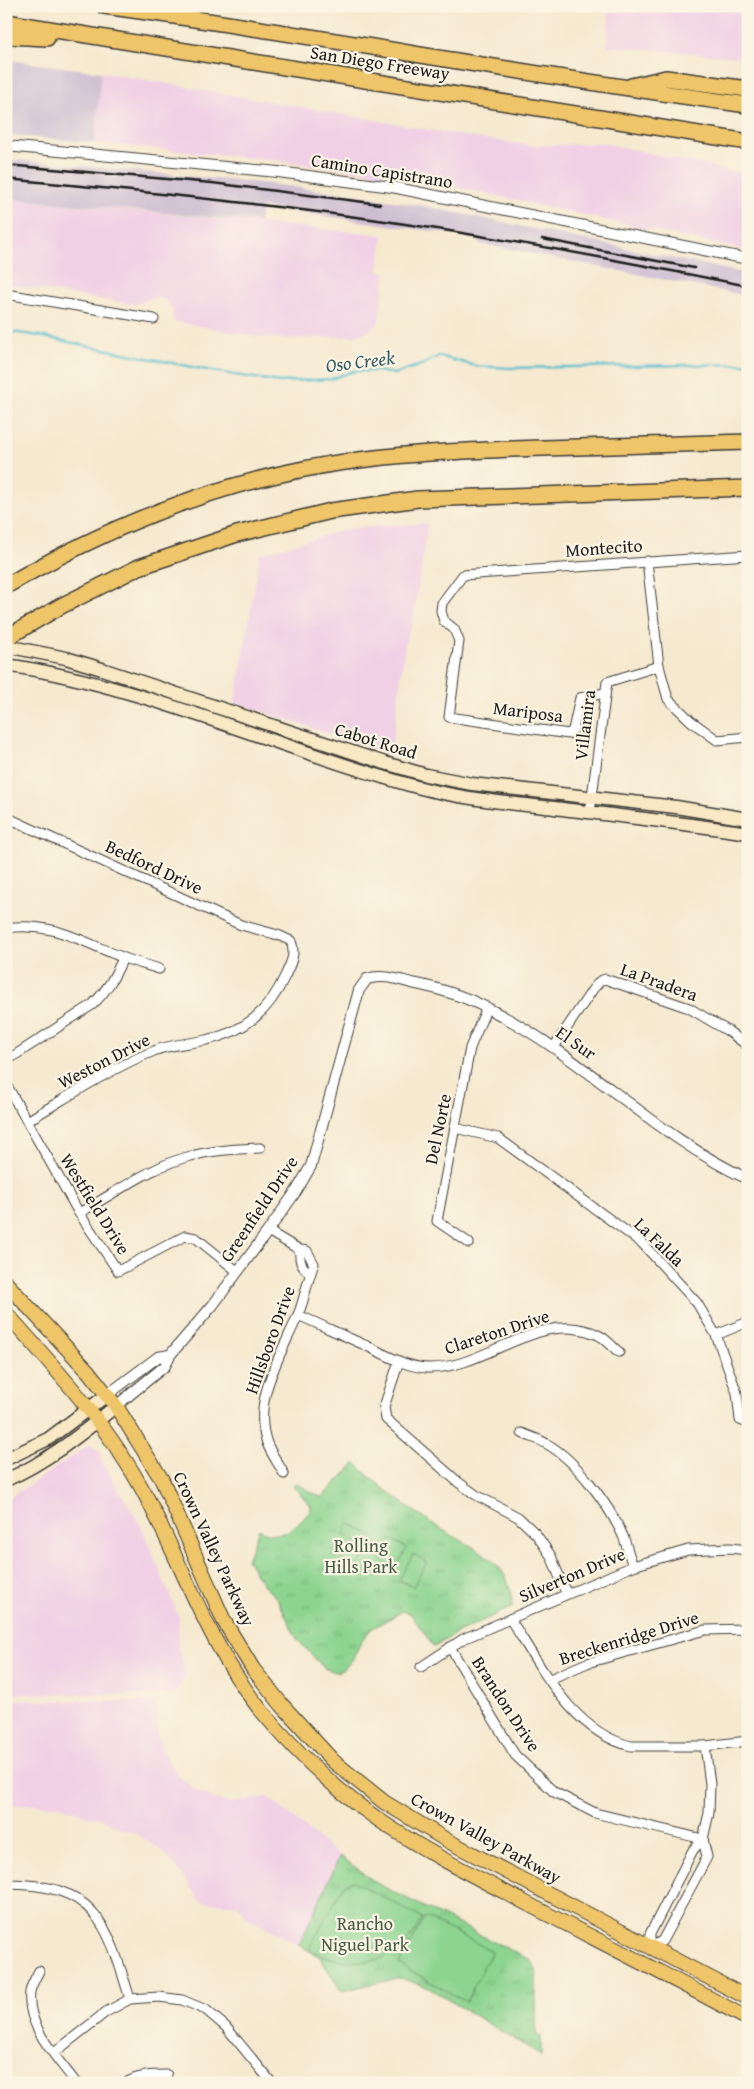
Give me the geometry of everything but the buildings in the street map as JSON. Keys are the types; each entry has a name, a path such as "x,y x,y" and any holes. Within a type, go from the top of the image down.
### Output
{"highway":[{"name":"San Diego Freeway","path":"104,6 197,18 342,41 619,88 748,105"},
{"path":"153,6 197,18"},
{"name":"San Diego Freeway","path":"6,22 114,41 748,142"},
{"path":"6,36 114,41"},
{"path":"619,88 666,78 748,89"},
{"path":"667,130 748,151"},
{"path":"6,586 56,557 154,513 243,484 306,469 359,460 460,451 748,442"},
{"path":"6,638 61,606 139,567 237,534 331,511 418,499 748,488"}],"main road":[{"name":"Cabot Road","path":"6,646 59,656 102,669 385,764 426,774 472,784 676,807 748,819"},
{"name":"Cabot Road","path":"6,665 60,674 115,689 419,788 466,798 748,833"},
{"name":"Crown Valley Parkway","path":"6,1283 88,1371 111,1400 162,1480 224,1621 253,1669 282,1705 333,1761 384,1802 448,1842 748,1998"},
{"path":"6,1313 94,1415 118,1448 146,1497 202,1616 258,1707 330,1782 377,1819 430,1851 748,2019"},
{"name":"Greenfield Drive","path":"6,1480 52,1455 111,1400"},
{"name":"Greenfield Drive","path":"6,1459 94,1415"},
{"path":"239,1678 253,1669"},
{"path":"552,1917 561,1914 633,1951 643,1952 650,1947 651,1957 677,1974 679,1982"}],"street":[{"name":"Camino Capistrano","path":"6,146 278,172 374,184 748,259"},
{"path":"6,294 154,319"},
{"name":"Montecito","path":"448,717 459,641 454,629 444,621 441,611 442,603 463,575 748,555"},
{"path":"648,561 659,666 668,699 691,721 717,740 748,737"},
{"name":"Villamira","path":"590,812 607,682 659,666"},
{"name":"Mariposa","path":"448,717 569,734 573,730 580,698 605,693"},
{"name":"Bedford Drive","path":"6,817 241,925 278,934 291,940"},
{"path":"6,928 21,926 46,928 69,934 122,958 159,969"},
{"name":"Weston Drive","path":"27,1121 155,1050 207,1040 230,1033 248,1023 276,996 293,958 294,949 291,940"},
{"path":"6,1061 92,1005 104,994 122,958"},
{"name":"El Sur","path":"367,979 378,976 432,987 487,1008 554,1047 687,1145 748,1178"},
{"name":"Greenfield Drive","path":"111,1400 158,1357 170,1355 213,1305 298,1190 311,1166 359,990 367,979"},
{"name":"La Pradera","path":"554,1047 592,989 605,979 689,1008 728,1031 748,1046"},
{"name":"Del Norte","path":"469,1242 437,1221 470,1048 487,1008"},
{"name":"Westfield Drive","path":"6,1084 79,1213 118,1272 186,1236 196,1238 237,1272"},
{"name":"La Falda","path":"455,1128 498,1138 642,1243 696,1303 716,1335 737,1393 740,1420 748,1423"},
{"path":"79,1213 166,1164 219,1150 260,1148"},
{"name":"Hillsboro Drive","path":"268,1231 300,1250 307,1251 314,1264 298,1315 269,1382 264,1400 263,1422 267,1443 284,1474"},
{"name":"Clareton Drive","path":"298,1315 399,1361 427,1368 460,1362 534,1334 566,1328 584,1330 600,1336 619,1352"},
{"path":"716,1335 748,1322"},
{"path":"399,1361 384,1407 386,1420 458,1482 476,1494 518,1516 536,1534 550,1556 566,1593"},
{"path":"522,1433 548,1444 584,1476 610,1512 623,1537 632,1566"},
{"name":"Silverton Drive","path":"421,1667 463,1639 632,1566 688,1550 730,1548 748,1550"},
{"path":"510,1619 550,1679 577,1715 592,1728 622,1744 631,1746 705,1746 748,1741"},
{"name":"Breckenridge Drive","path":"550,1679 587,1663 705,1630 748,1629"},
{"name":"Brandon Drive","path":"450,1646 515,1755 554,1792 595,1813 703,1839"},
{"path":"703,1839 693,1850 650,1934 650,1947 662,1941 707,1857 703,1839 709,1813 710,1784 705,1746"},
{"path":"680,1875 695,1882"},
{"path":"6,1884 52,1887 76,1898 99,1917 113,1944 130,1999"},
{"path":"39,1971 30,1991 31,2011 39,2034 76,2083"},
{"path":"54,2052 106,2012 130,1999 159,1997 182,2000 206,2010 226,2027 272,2083"},
{"path":"126,2083 134,2078 148,2075 167,2075"}],"shaded area":[{"path":"609,6 748,6 748,58 607,46"},
{"path":"6,60 101,72 95,143 6,135"},
{"path":"101,72 476,138 535,146 603,143 748,175 748,251 420,179 264,159 95,143"},
{"path":"6,159 261,183 351,194 424,206 748,274 748,296 478,243 479,238 262,207 259,222 6,198"},
{"path":"6,198 383,235 378,271 386,273 378,324 366,332 354,336 286,339 256,337 173,321 172,308 162,298 153,298 138,304 130,304 6,284"},
{"path":"428,523 412,625 406,637 391,755 235,702 260,554 350,528"},
{"path":"90,1445 101,1453 100,1459 141,1526 179,1618 178,1648 185,1676 179,1688 170,1695 6,1694 6,1500"},
{"path":"6,1700 156,1702 158,1737 165,1755 178,1775 195,1790 213,1799 233,1803 268,1797 340,1856 299,1945 247,1917 238,1905 201,1902 174,1864 162,1851 137,1834 119,1828 101,1818 88,1816 58,1805 15,1805 6,1808"}],"green space":[{"name":"Rolling Hills Park","path":"355,1463 415,1512 490,1558 506,1578 513,1607 460,1631 434,1647 410,1613 403,1611 371,1629 362,1640 351,1662 342,1670 335,1672 324,1668 297,1639 277,1598 265,1587 247,1560 259,1529 274,1534 288,1531 311,1510 311,1506 293,1486 296,1483 322,1498"},
{"path":"349,1523 374,1537 368,1548 343,1534"},
{"path":"390,1539 407,1548 395,1569 379,1559"},
{"path":"339,1542 363,1556 357,1568 332,1554"},
{"path":"413,1554 427,1562 413,1587 399,1580"},
{"name":"Rancho Niguel Park","path":"340,1856 378,1884 530,1960 536,1969 536,2034 541,2037 541,2055 427,1987 400,1978 341,1991 320,1957 299,1945"},
{"path":"353,1881 422,1918 407,1941 397,1950 386,1956 360,1962 346,1961 309,1949 344,1885"},
{"path":"425,1917 492,1951 466,2002 399,1964"}],"waterway":[{"name":"Oso Creek","path":"6,331 217,372 280,382 331,379 354,371 378,371 394,374 424,364 439,356 476,366 509,368 748,364"}],"railway":[{"path":"6,165 212,183 380,204"},
{"path":"6,179 189,197 371,219 560,250 748,286"},
{"path":"542,239 694,268"}]}
